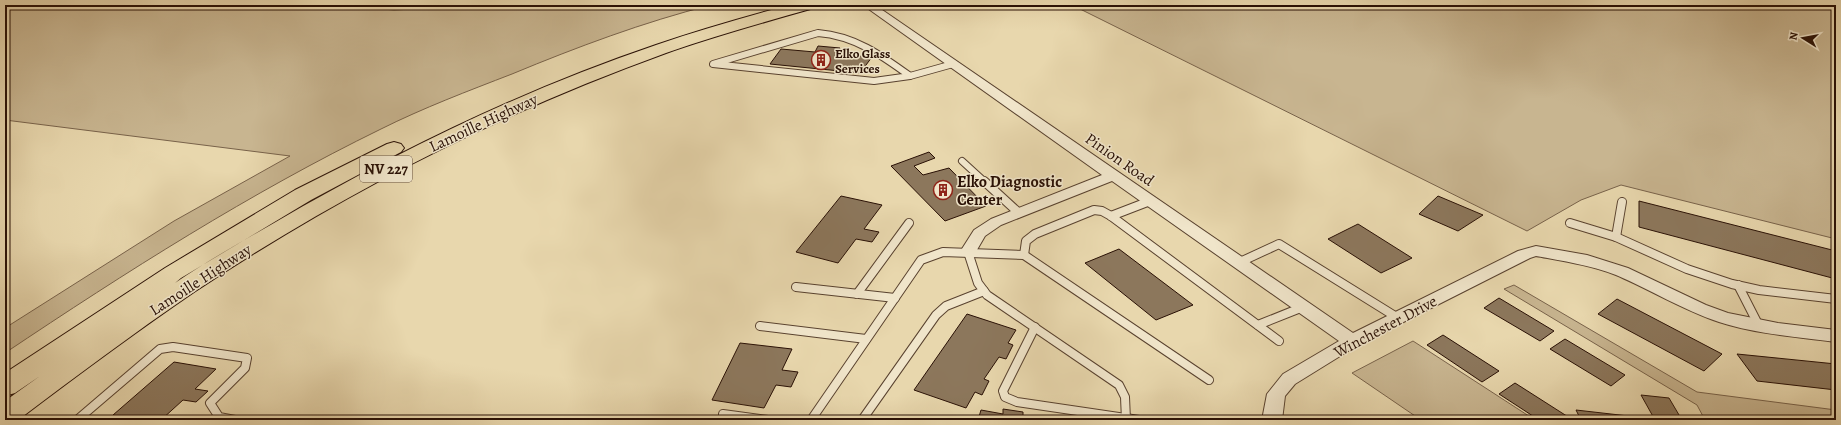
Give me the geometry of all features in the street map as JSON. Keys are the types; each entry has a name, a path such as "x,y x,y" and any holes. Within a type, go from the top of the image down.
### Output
{"main road":[{"name":"Lamoille Highway","path":"5,386 180,269 303,195 406,142 484,105 569,69 696,25 766,5"},
{"name":"Lamoille Highway","path":"5,415 91,352 188,285 297,218 435,143 569,83 620,63 693,37 808,5"}],"street":[{"name":"Pinion Road","path":"868,5 1352,341"},
{"path":"968,252 979,233 996,222 1114,175"},
{"name":"Winchester Drive","path":"1272,420 1276,394 1289,379 1352,341 1399,319 1524,254 1536,251 1587,260 1622,272 1712,314 1759,326"},
{"path":"1759,326 1836,336"}],"lane":[{"path":"911,77 888,59 856,40 827,33 811,35 713,64 874,81 911,77 953,64"},
{"path":"962,161 1019,213"},
{"path":"1111,216 1150,201"},
{"path":"1616,237 1622,202"},
{"path":"1024,255 1026,241 1035,234 1094,210 1102,211 1111,216 1279,341"},
{"path":"857,294 909,223"},
{"path":"1570,223 1616,237 1701,274 1738,285 1759,290 1836,299"},
{"path":"1240,262 1279,244 1399,319"},
{"path":"811,420 921,260 943,252 1024,255 1209,380"},
{"path":"968,252 978,283 987,295 1119,384 1126,397 1126,419"},
{"path":"1738,285 1759,326"},
{"path":"796,286 895,298"},
{"path":"862,420 936,315 946,306 984,291"},
{"path":"1258,325 1303,307"},
{"path":"760,326 866,340"},
{"path":"1035,328 1003,391 1005,397 1017,402 1140,420"},
{"path":"77,420 160,349 173,347 247,358 245,368 210,403 219,417 235,420"},
{"path":"723,414 768,420"}],"path":[{"path":"1793,5 1836,8"}],"shaded area":[{"path":"5,5 336,5 394,10 487,5 711,5 636,27 561,54 446,100 381,129 284,180 189,235 96,293 5,353 5,328 174,221 290,156 5,120"},
{"path":"1072,5 1836,5 1836,239 1621,185 1581,200 1527,231"},
{"path":"1514,285 1697,392 1836,410 1836,420 1705,420 1697,405 1504,289"},
{"path":"1413,341 1535,420 1421,420 1352,373"}],"building":[{"name":"Elko Glass Services","path":"818,46 840,48 837,54 872,57 860,73 770,64 781,49 815,52"},
{"name":"Elko Diagnostic Center","path":"929,152 935,158 914,166 923,175 949,168 986,206 945,221 891,166"},
{"path":"841,196 882,205 864,229 879,232 872,242 856,239 838,263 796,252"},
{"path":"1438,196 1483,215 1458,231 1419,214"},
{"path":"1639,201 1836,251 1836,279 1639,227"},
{"path":"1358,224 1412,258 1381,273 1328,239"},
{"path":"1119,249 1193,305 1156,320 1085,263"},
{"path":"1499,298 1554,331 1540,341 1484,308"},
{"path":"1617,299 1722,354 1704,371 1598,314"},
{"path":"967,314 1016,330 1008,343 1013,345 1006,359 999,357 984,379 989,381 982,395 975,392 966,408 914,390"},
{"path":"1443,335 1499,371 1482,382 1427,345"},
{"path":"1565,339 1625,375 1611,386 1550,349"},
{"path":"740,343 792,349 782,370 798,372 791,387 776,385 764,408 712,400"},
{"path":"1737,354 1836,364 1836,390 1757,381"},
{"path":"174,362 216,369 195,389 208,391 196,402 183,400 161,420 141,420 113,415"},
{"path":"1515,383 1573,420 1539,420 1499,394"},
{"path":"1641,395 1669,398 1682,420 1655,420"},
{"path":"1003,409 1023,412 1023,419 1031,420 978,420 981,410 1003,414"},
{"path":"1576,410 1646,418 1647,420 1581,420"}],"place":[{"name":"Elko Glass Services","path":"821,60"},
{"name":"Elko Diagnostic Center","path":"943,190"}]}
